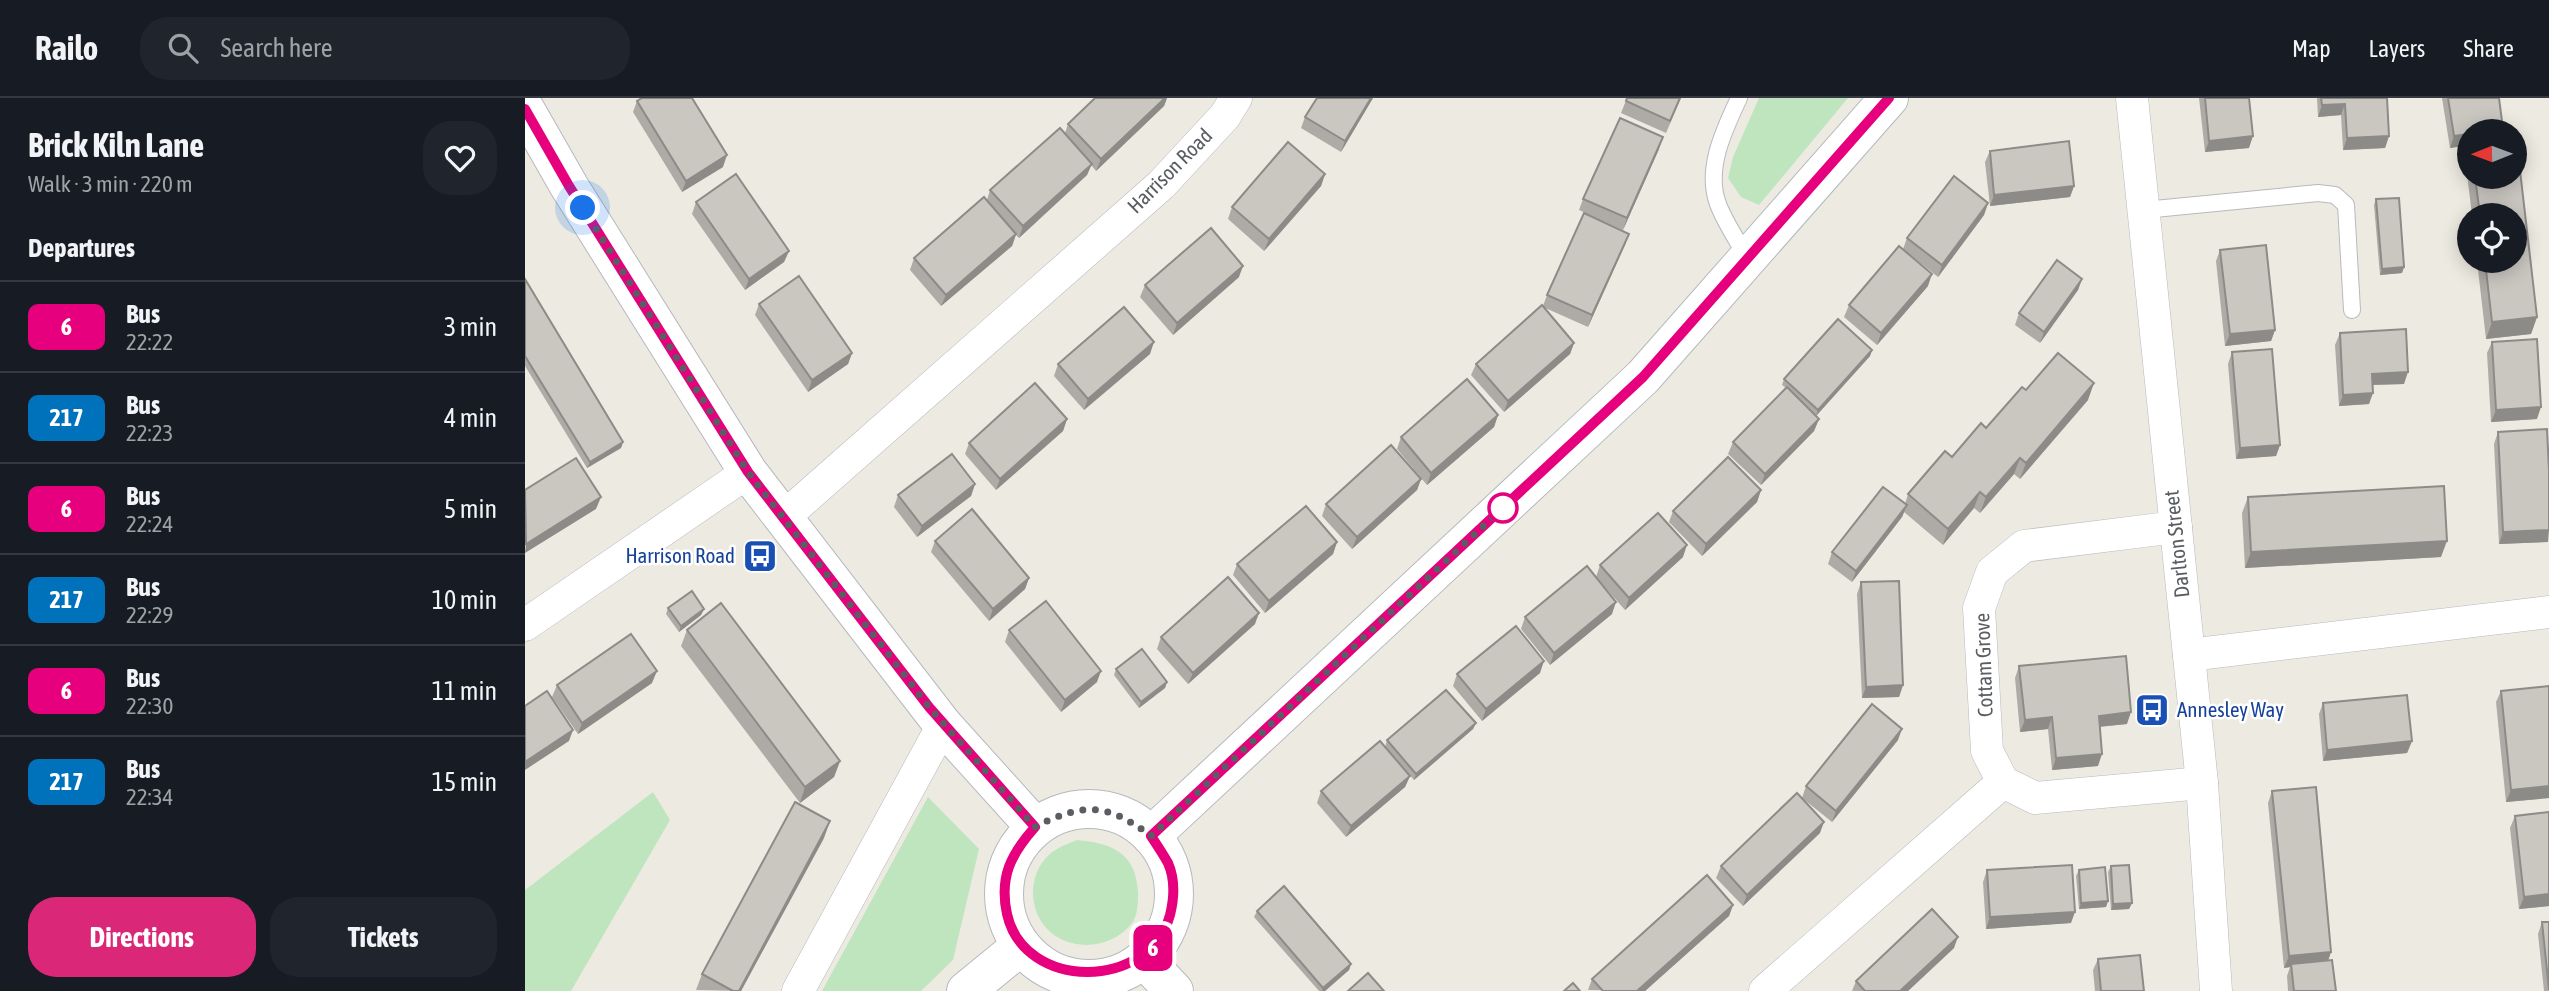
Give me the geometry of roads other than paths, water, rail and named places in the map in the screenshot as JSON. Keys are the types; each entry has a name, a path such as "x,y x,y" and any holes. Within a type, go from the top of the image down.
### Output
{"street":[{"name":"Harrison Road","path":"784,517 1161,185 1225,116 1236,98"},
{"path":"1151,836 1643,377 1889,98"},
{"name":"Darlton Street","path":"2132,98 2202,783 2216,991"},
{"path":"525,109 569,186 748,472 943,724 1035,827"},
{"path":"525,625 748,472"},
{"name":"Cottam Grove","path":"2003,782 1987,751 1979,608 1992,572 2024,546 2176,527"},
{"path":"2189,655 2549,612"},
{"path":"798,991 943,724"},
{"path":"1765,991 2003,782 2035,798 2202,783"},
{"path":"1095,809 1126,817 1151,836 1169,865 1174,899 1165,932 1144,959 1121,973 1094,979 1067,977 1041,965 1021,946 1009,923 1003,897 1007,871 1018,847 1035,827 1064,813 1095,809"},
{"path":"966,991 1021,946"},
{"path":"1144,959 1174,991"}],"lane":[{"path":"1739,98 1722,134 1714,173 1718,203 1747,258"},
{"path":"2144,211 2318,193 2335,195 2346,205 2352,310"}],"place":[{"name":"Harrison Road","path":"760,556"},
{"name":"Annesley Way","path":"2152,710"}]}
